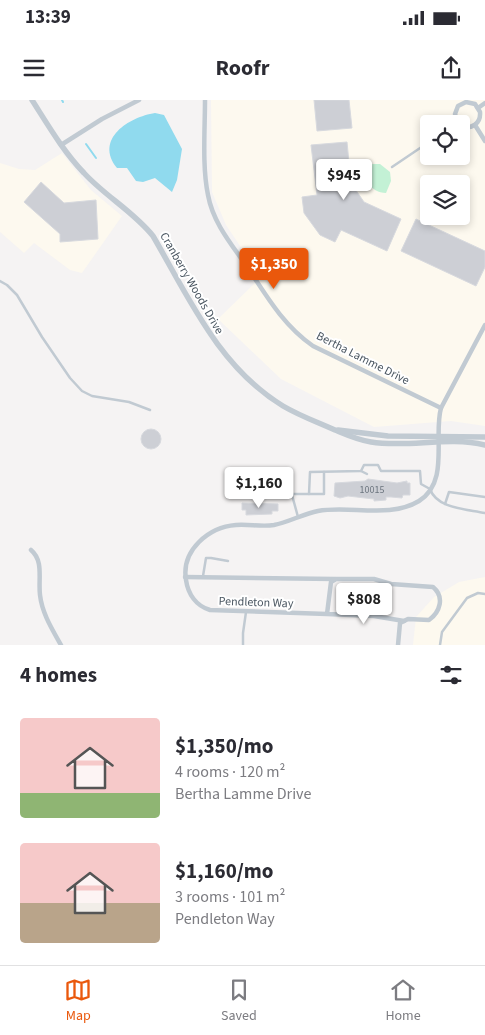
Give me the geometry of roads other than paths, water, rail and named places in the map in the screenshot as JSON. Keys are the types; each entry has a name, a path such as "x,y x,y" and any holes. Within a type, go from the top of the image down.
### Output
{"street":[{"name":"Cranberry Woods Drive","path":"32,100 61,145 84,173 148,230 214,340 240,372 254,385 306,419 354,438 381,443 485,437"},
{"path":"61,145 94,124 139,100"},
{"name":"Bertha Lamme Drive","path":"205,100 206,185 212,209 224,234 281,317 300,337 314,346 441,408"},
{"path":"455,115 459,102 471,102 478,108 480,116 475,125 470,127"},
{"path":"478,108 485,103"},
{"path":"475,125 485,141"},
{"path":"398,645 400,623 408,620 429,620 436,615 440,605 437,591 432,587 391,584 374,579 185,577 190,554 203,537 211,532 236,525 274,525 316,512 328,510 363,511 407,506 420,500 430,489 437,474 438,420 441,408 485,325"},
{"name":"Cranberry Woods Drive","path":"439,439 485,445"},
{"path":"31,550 36,554 39,561 42,608 61,645"},
{"name":"Pendleton Way","path":"185,577 194,602 201,608 220,612 374,616 404,621"},
{"path":"327,614 331,582 336,579"}],"lane":[{"path":"392,167 420,148"},
{"path":"0,280 8,285 18,296 70,378 82,391 92,396 129,402 150,410"},
{"path":"361,470 364,465 378,466 381,471"},
{"path":"309,494 310,472 361,470 367,474"},
{"path":"376,474 381,471 420,470 421,484 430,489 433,495 445,504 485,513"},
{"path":"261,494 324,494 324,472"},
{"path":"445,504 449,492 485,497"},
{"path":"292,494 298,518"},
{"path":"203,577 206,558 228,561"},
{"path":"440,645 442,632 468,598 478,593 485,594"},
{"path":"243,645 246,612"}],"water":[{"path":"155,113 164,115 182,149 177,180 172,192 155,178 143,182 136,181 127,168 117,168 111,157 112,139 118,131 135,119"}],"waterway":[{"path":"86,144 96,158"}]}
